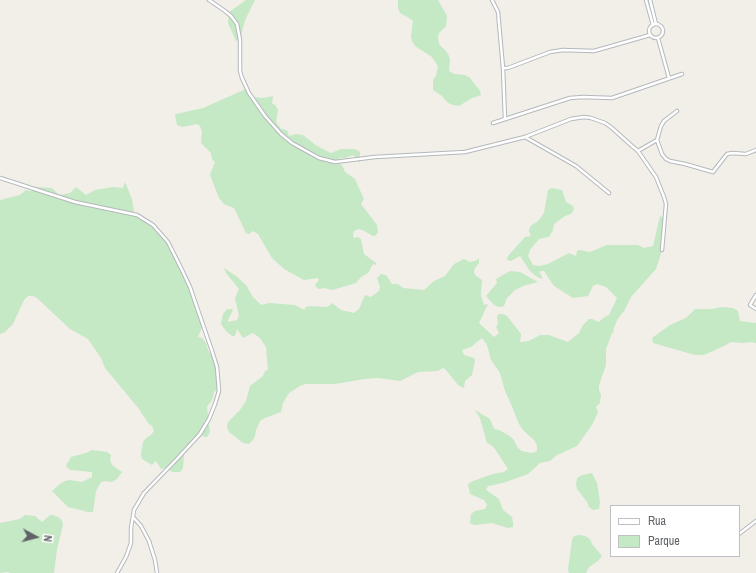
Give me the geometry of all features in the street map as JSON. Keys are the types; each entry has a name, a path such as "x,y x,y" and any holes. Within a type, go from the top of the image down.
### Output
{"street":[{"path":"209,0 231,16 237,24 240,40 240,71 249,93 280,134 292,143 319,158 335,162 375,157 465,152 525,137 571,119 584,117 591,118 612,128 638,151 656,177 664,196 665,213 662,250"},
{"path":"492,0 498,12 503,68 505,119"},
{"path":"646,0 655,25"},
{"path":"650,0 655,25"},
{"path":"650,35 649,29 655,25 660,25 663,30 662,35 658,38"},
{"path":"503,68 508,68 550,52 563,50 594,51 650,35 653,38 658,38"},
{"path":"658,38 669,78"},
{"path":"493,123 570,98 612,98 682,74"},
{"path":"677,111 664,121 657,140 662,154 670,161 711,172 727,154 746,154 756,150"},
{"path":"525,137 576,166 609,193"},
{"path":"638,151 657,140"},
{"path":"0,178 75,202 137,215 152,225 168,242 174,252 190,287 217,367 219,391 209,419 200,434 144,493 134,510 131,543 126,557 117,573"},
{"path":"756,295 750,304 756,309"},
{"path":"133,517 141,526 149,541 155,560 157,573"},
{"path":"740,533 756,521"}],"green space":[{"path":"246,0 255,0 245,20 240,40 236,41 228,23 229,12"},
{"path":"398,0 438,0 447,16 446,26 439,33 438,38 439,44 449,56 449,71 454,74 465,75 470,78 480,91 481,95 472,98 459,106 448,103 442,96 433,90 433,80 436,76 438,66 432,57 415,46 411,36 413,21 400,13 398,8"},
{"path":"246,89 253,97 263,98 273,96 272,103 278,110 276,122 281,129 287,130 289,136 296,134 303,135 317,146 331,153 341,149 355,149 360,152 360,163 353,155 340,158 337,162 342,165 345,172 355,179 364,199 361,204 377,225 378,232 375,236 358,229 354,231 354,238 358,237 361,239 364,254 376,263 376,265 373,264 368,273 361,277 356,283 332,290 324,288 319,289 315,285 319,280 318,278 304,280 284,269 272,258 258,234 253,231 249,234 246,233 234,208 224,204 219,198 210,175 215,162 212,159 211,153 201,143 202,132 200,126 197,124 182,127 177,125 176,114 203,108"},
{"path":"125,182 132,199 134,212 164,234 180,270 188,278 203,325 198,337 202,338 206,343 217,372 216,379 219,389 214,392 212,400 207,407 210,432 207,437 199,434 191,440 193,445 188,447 184,454 183,468 180,472 172,472 166,468 161,469 156,461 152,465 142,459 141,454 143,442 154,431 152,426 148,423 139,409 105,368 101,358 88,339 70,329 37,298 28,296 24,300 13,324 5,332 0,334 0,200 20,195 26,190 31,191 35,187 52,188 59,195 70,193 76,187 86,195 95,190 113,187 123,188"},
{"path":"552,188 562,190 566,202 573,206 574,209 571,214 565,216 554,224 553,230 549,237 539,239 530,250 528,256 533,265 539,266 548,264 569,253 576,256 577,251 580,250 590,252 607,245 638,245 644,248 653,246 660,216 666,219 664,244 656,269 631,297 624,311 617,320 606,349 606,365 599,385 601,395 600,403 596,407 598,412 592,425 577,446 557,455 550,461 540,463 528,474 503,483 488,486 486,490 499,499 503,510 512,517 513,527 508,528 492,523 474,525 470,523 471,514 475,511 485,509 487,505 484,500 470,494 468,484 493,474 504,472 508,469 495,449 487,443 480,418 475,410 490,419 494,429 499,430 513,439 518,448 522,451 532,453 537,451 535,441 519,424 505,391 500,373 491,360 487,345 482,338 471,347 462,350 464,355 474,358 475,361 472,375 465,381 464,388 459,386 443,368 438,371 418,372 400,381 379,378 335,384 305,384 289,393 283,403 281,412 260,421 255,436 249,444 243,443 229,432 227,427 228,422 240,410 246,401 250,386 263,376 265,371 268,370 266,347 260,338 253,333 243,338 237,329 235,336 232,336 221,324 223,314 227,309 233,310 228,322 237,320 239,316 235,298 239,289 226,273 224,268 246,285 253,297 261,305 269,303 295,305 304,310 306,307 310,306 328,307 332,303 341,310 354,313 359,309 365,295 371,297 379,291 380,287 377,278 381,274 386,275 392,284 398,284 403,288 424,290 434,281 445,276 454,264 464,259 470,262 476,261 479,258 479,263 474,272 475,275 482,280 481,295 484,305 488,304 479,323 494,337 499,333 496,327 498,324 497,316 499,314 507,316 521,334 520,342 529,341 540,335 549,335 568,342 579,333 583,325 589,319 599,322 609,315 617,298 606,287 597,284 593,286 588,296 573,298 554,286 544,271 539,272 542,279 537,277 530,271 520,256 511,261 507,260 508,256 525,237 531,236 529,231 530,227 538,221 544,213 548,190"},
{"path":"510,271 520,272 538,282 515,290 507,298 504,306 499,307 494,305 486,296 497,283 496,279"},
{"path":"722,307 733,308 738,311 740,321 756,323 756,343 731,342 704,355 695,355 653,343 652,338 670,325 686,318 695,309 712,309"},
{"path":"92,450 107,452 111,455 110,460 112,465 122,472 117,479 112,482 101,482 96,491 93,512 88,512 68,507 52,491 65,481 70,480 82,482 92,477 92,472 70,470 66,466 71,457"},
{"path":"592,473 597,483 600,502 599,509 593,510 589,507 577,489 576,484 577,478 582,475"},
{"path":"25,515 35,516 42,522 50,515 53,515 60,518 62,521 63,525 57,549 54,573 0,573 0,523 20,519"},
{"path":"579,535 590,539 592,544 602,556 598,561 589,567 586,573 569,573 568,569 572,540 574,536"}]}
